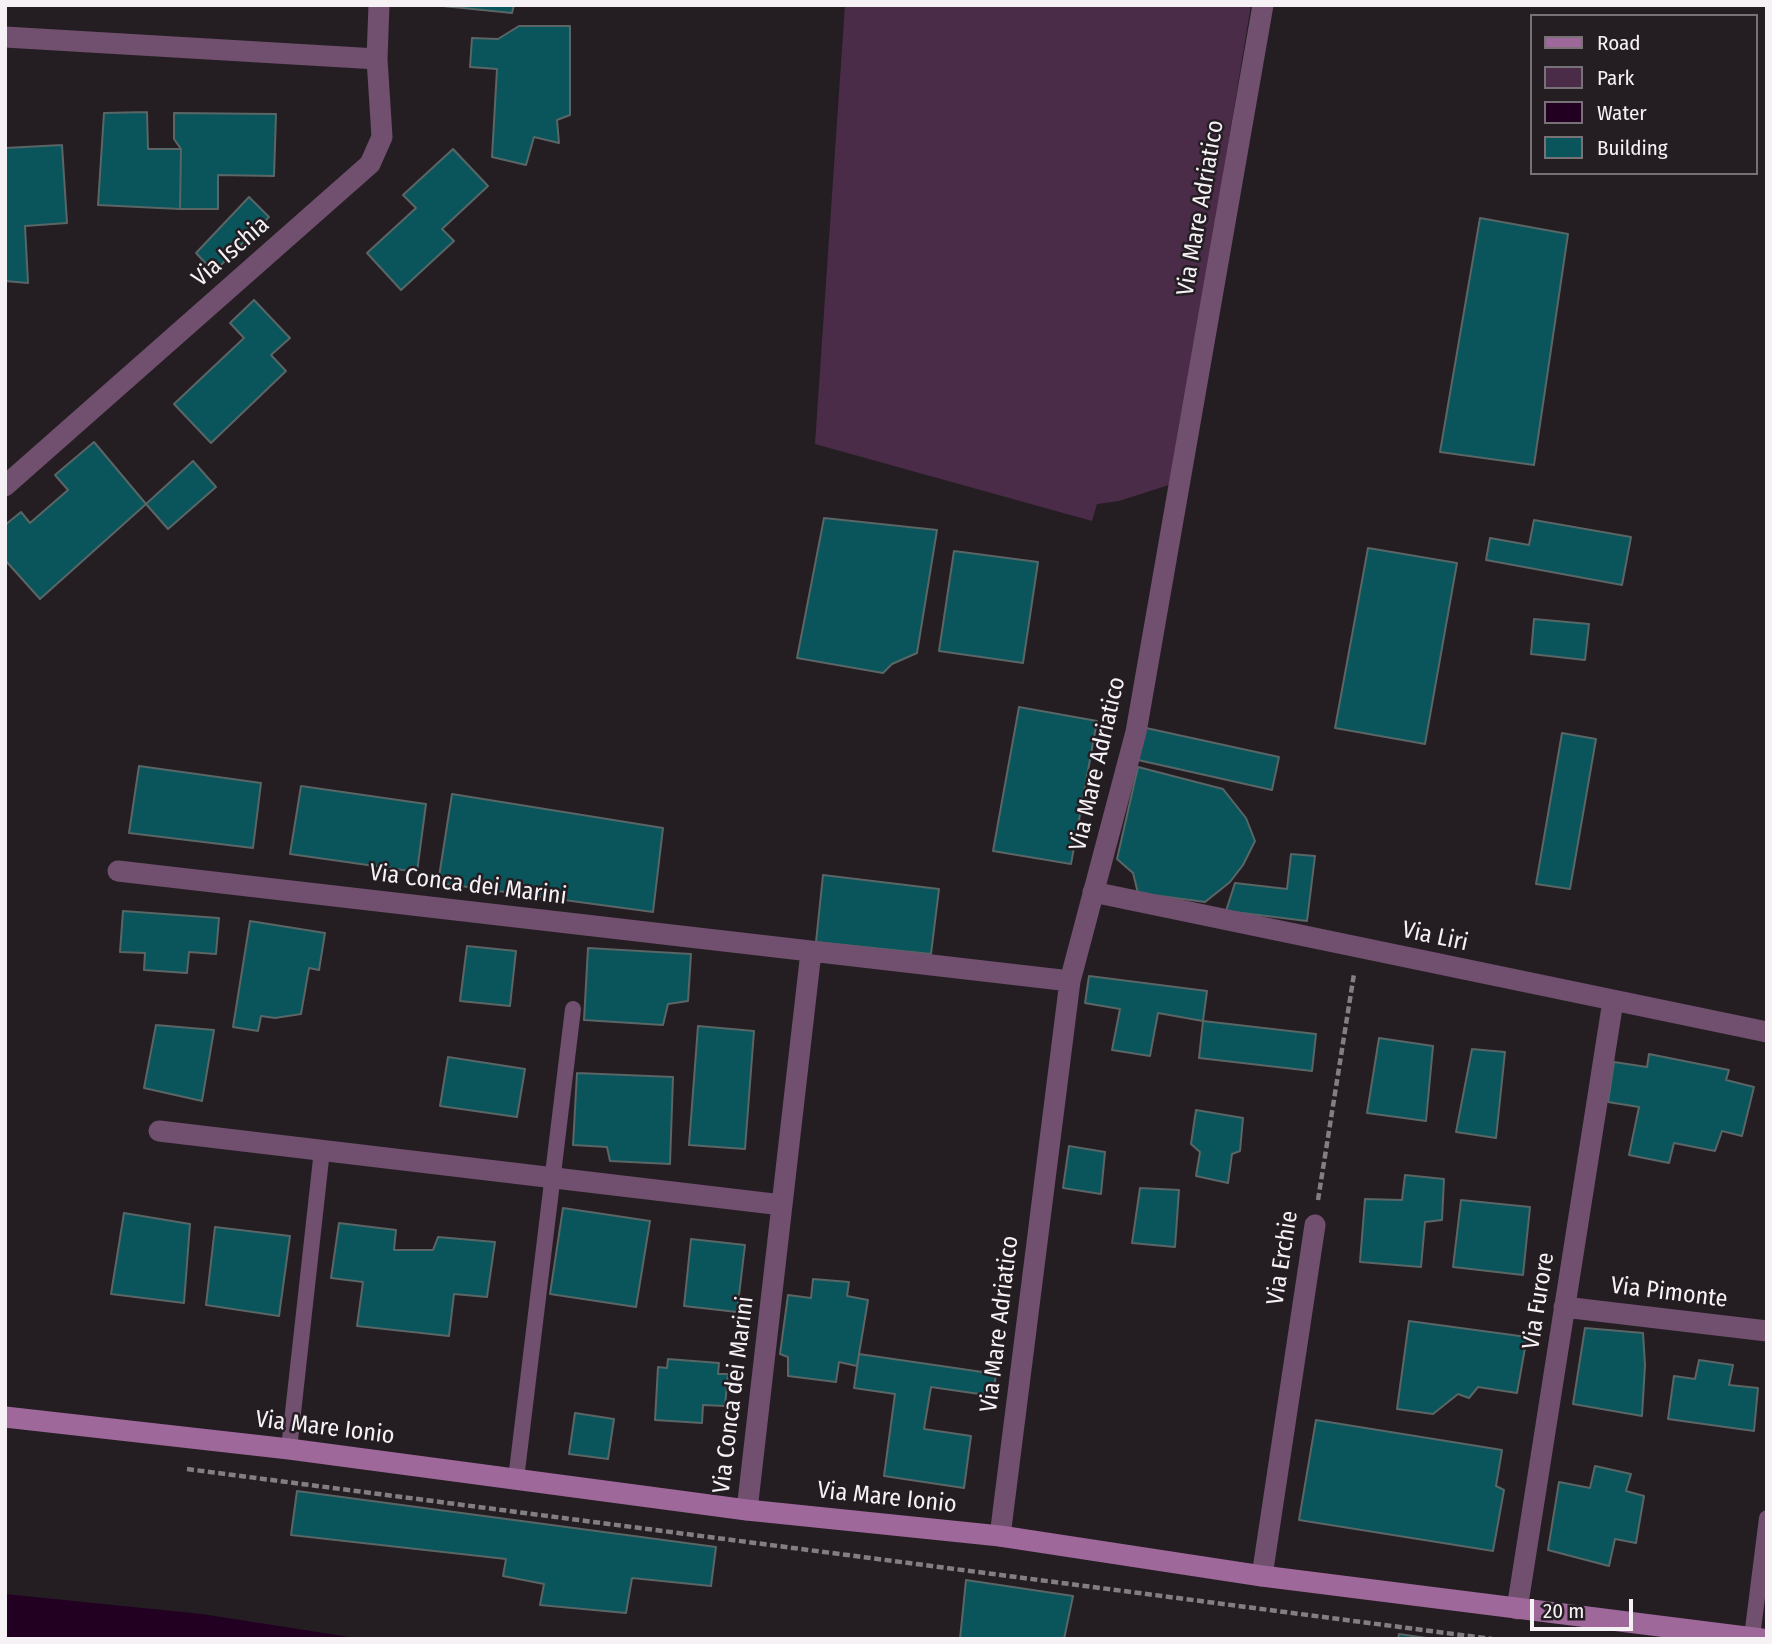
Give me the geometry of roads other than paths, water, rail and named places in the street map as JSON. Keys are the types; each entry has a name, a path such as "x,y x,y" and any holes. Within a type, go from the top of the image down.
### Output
{"main road":[{"name":"Via Mare Ionio","path":"5,1417 289,1449 747,1510 1000,1536 1262,1576 1757,1638"}],"street":[{"name":"Via Ischia","path":"5,486 370,164 382,137 377,59 379,5"},
{"name":"Via Mare Adriatico","path":"1000,1536 1070,981 1136,732 1263,5"},
{"path":"5,37 377,59"},
{"name":"Via Conca dei Marini","path":"118,871 1070,981"},
{"name":"Via Liri","path":"1093,892 1767,1032"},
{"name":"Via Conca dei Marini","path":"747,1510 811,952"},
{"name":"Via Furore","path":"1517,1609 1613,1001"},
{"path":"159,1131 782,1205"},
{"name":"Via Erchie","path":"1262,1576 1315,1225"},
{"name":"Via Pimonte","path":"1564,1307 1767,1331"}],"lane":[{"path":"516,1479 573,1009"},
{"path":"289,1449 293,1391 322,1150"},
{"path":"1757,1638 1767,1518"}],"water":[{"path":"5,1594 202,1614 362,1639 5,1639"}]}
